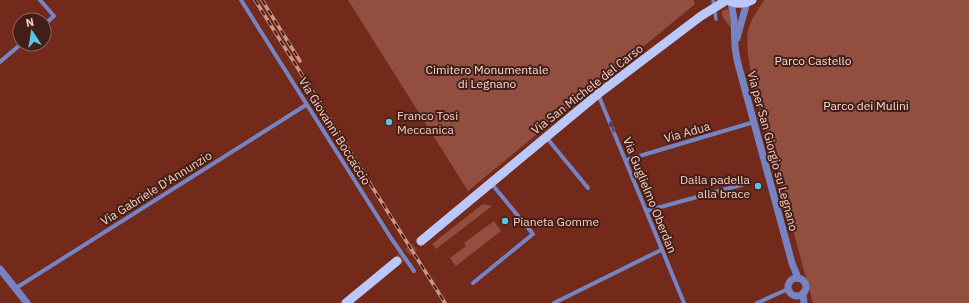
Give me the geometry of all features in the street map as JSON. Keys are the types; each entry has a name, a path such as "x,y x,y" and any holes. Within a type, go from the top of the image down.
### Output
{"main road":[{"path":"728,1 736,4 750,1"},
{"name":"Via San Michele del Carso","path":"421,241 598,94 701,16 714,3 728,1"},
{"path":"346,303 397,261"}],"street":[{"path":"40,0 50,12"},
{"name":"Via Giovanni Boccaccio","path":"241,0 306,105 391,238 414,271"},
{"name":"Via per San Giorgio su Legnano","path":"728,1 734,19 737,60 796,278 803,280 806,286 800,294"},
{"name":"Via per San Giorgio su Legnano","path":"735,44 750,1"},
{"path":"714,3 716,18"},
{"path":"0,62 12,52"},
{"name":"Via Guglielmo Oberdan","path":"598,94 684,303"},
{"name":"Via Gabriele D'Annunzio","path":"16,288 306,105"},
{"name":"Via Adua","path":"626,160 754,122"},
{"path":"546,137 588,188"},
{"path":"473,283 532,234 490,183"},
{"path":"646,211 748,183"},
{"path":"554,303 661,250"},
{"path":"0,269 27,303"},
{"path":"757,303 788,289 788,284 796,278"},
{"name":"Via per San Giorgio su Legnano","path":"788,289 792,294 800,294"},
{"name":"Via per San Giorgio su Legnano","path":"800,294 803,303"}],"green space":[{"name":"Cimitero Monumentale di Legnano","path":"348,0 693,0 695,4 468,191"},
{"name":"Parco dei Mulini","path":"764,0 969,0 969,303 813,303 754,89 750,66 747,41 749,27"},
{"path":"728,9 731,28 722,16 722,11"},
{"path":"483,204 492,206 436,249 432,244"},
{"path":"494,221 501,231 456,266 450,258 466,246 464,243"}],"tunnel":[{"path":"397,261 421,241"}],"railway":[{"path":"255,0 445,303"},
{"path":"262,0 300,61"}],"place":[{"name":"Franco Tosi Meccanica","path":"389,122"},
{"name":"Dalla padella alla brace","path":"758,186"},
{"name":"Pianeta Gomme","path":"505,221"}],"park label":[{"name":"Parco Castello","path":"813,60"}]}
